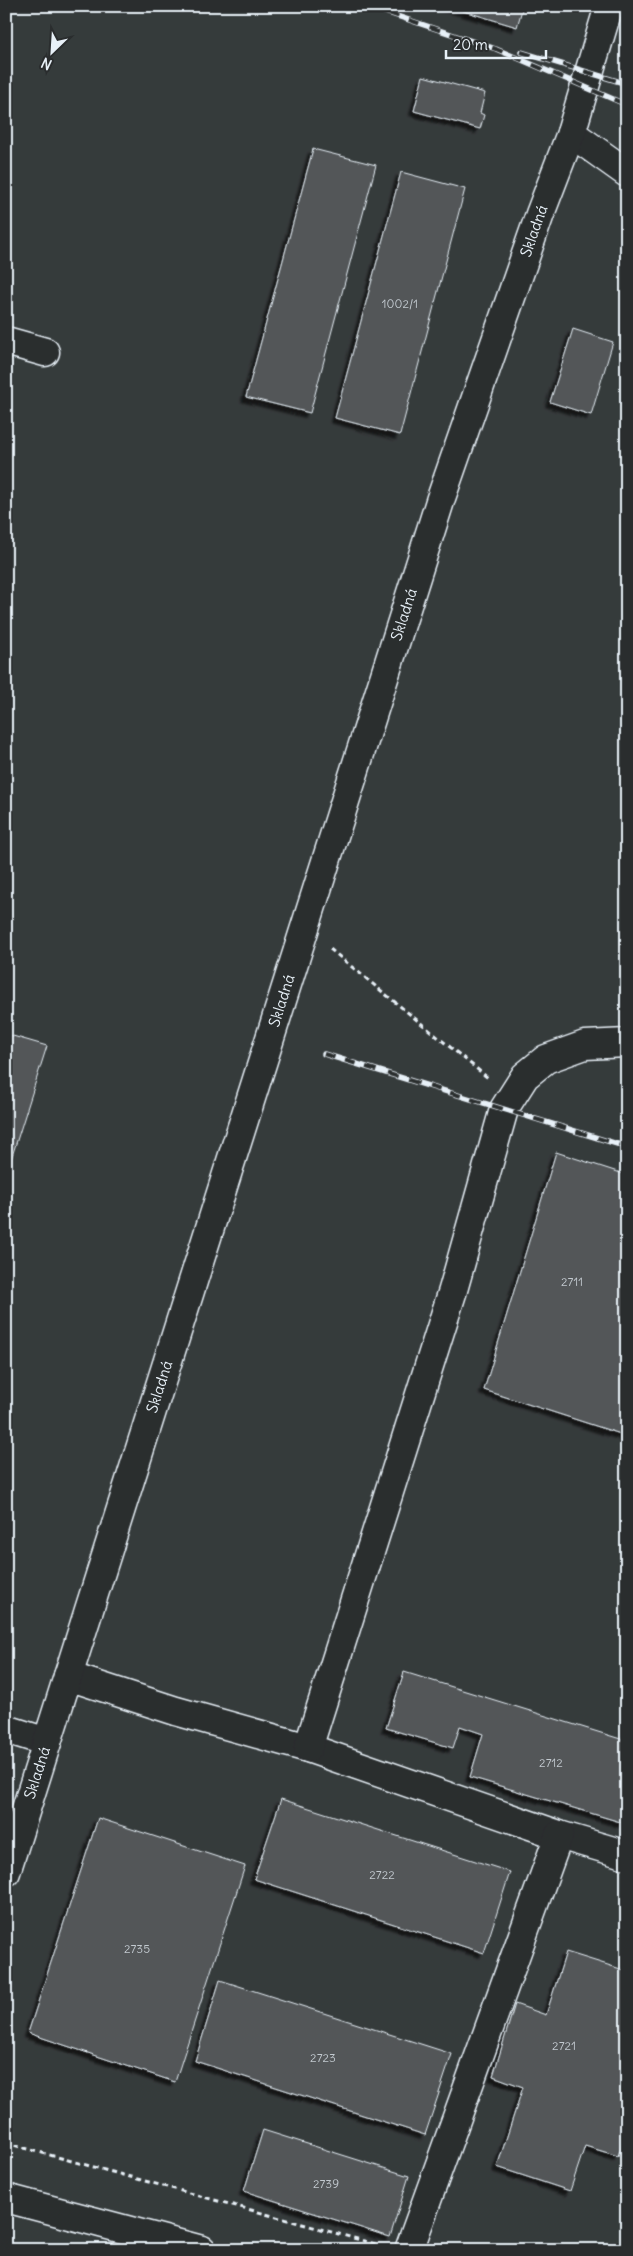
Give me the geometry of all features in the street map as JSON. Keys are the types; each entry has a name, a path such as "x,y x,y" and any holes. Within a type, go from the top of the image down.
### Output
{"lane":[{"name":"Skladná","path":"6,1872 305,933 441,498 537,223 571,134 609,6"},
{"path":"571,134 627,173"},
{"path":"6,340 45,352"},
{"path":"308,1748 453,1290 504,1110 525,1076 546,1059 585,1045 627,1044"},
{"path":"68,1676 176,1711 308,1748 559,1835 627,1855"},
{"path":"6,1730 47,1742"},
{"path":"397,2248 559,1835"},
{"path":"6,2198 202,2250"}],"path":[{"path":"305,933 324,944 512,1097"},
{"path":"6,2143 397,2248"}],"shaded area":[{"path":"6,6 627,6 627,2250 6,2250"}],"building":[{"path":"447,6 523,6 517,27"},
{"path":"423,76 485,93 480,113 484,115 480,129 414,111"},
{"path":"313,149 376,165 310,413 246,397"},
{"path":"401,172 465,189 400,435 335,418"},
{"path":"573,329 613,342 591,415 550,402"},
{"path":"6,1034 47,1046 6,1175"},
{"path":"556,1152 627,1175 627,1436 484,1390"},
{"path":"404,1672 627,1741 627,1824 470,1777 483,1734 460,1726 453,1748 386,1728"},
{"path":"281,1799 510,1872 484,1953 254,1879"},
{"path":"98,1818 245,1866 175,2082 28,2033"},
{"path":"566,1952 627,1971 627,2129 618,2156 585,2146 570,2191 497,2167 523,2087 493,2076 515,2004 546,2015"},
{"path":"220,1980 452,2054 425,2135 195,2061"},
{"path":"263,2130 409,2176 390,2237 244,2191"}],"railway":[{"path":"367,6 496,49 627,105"},
{"path":"521,52 627,84"},
{"path":"324,1054 627,1147"}]}
